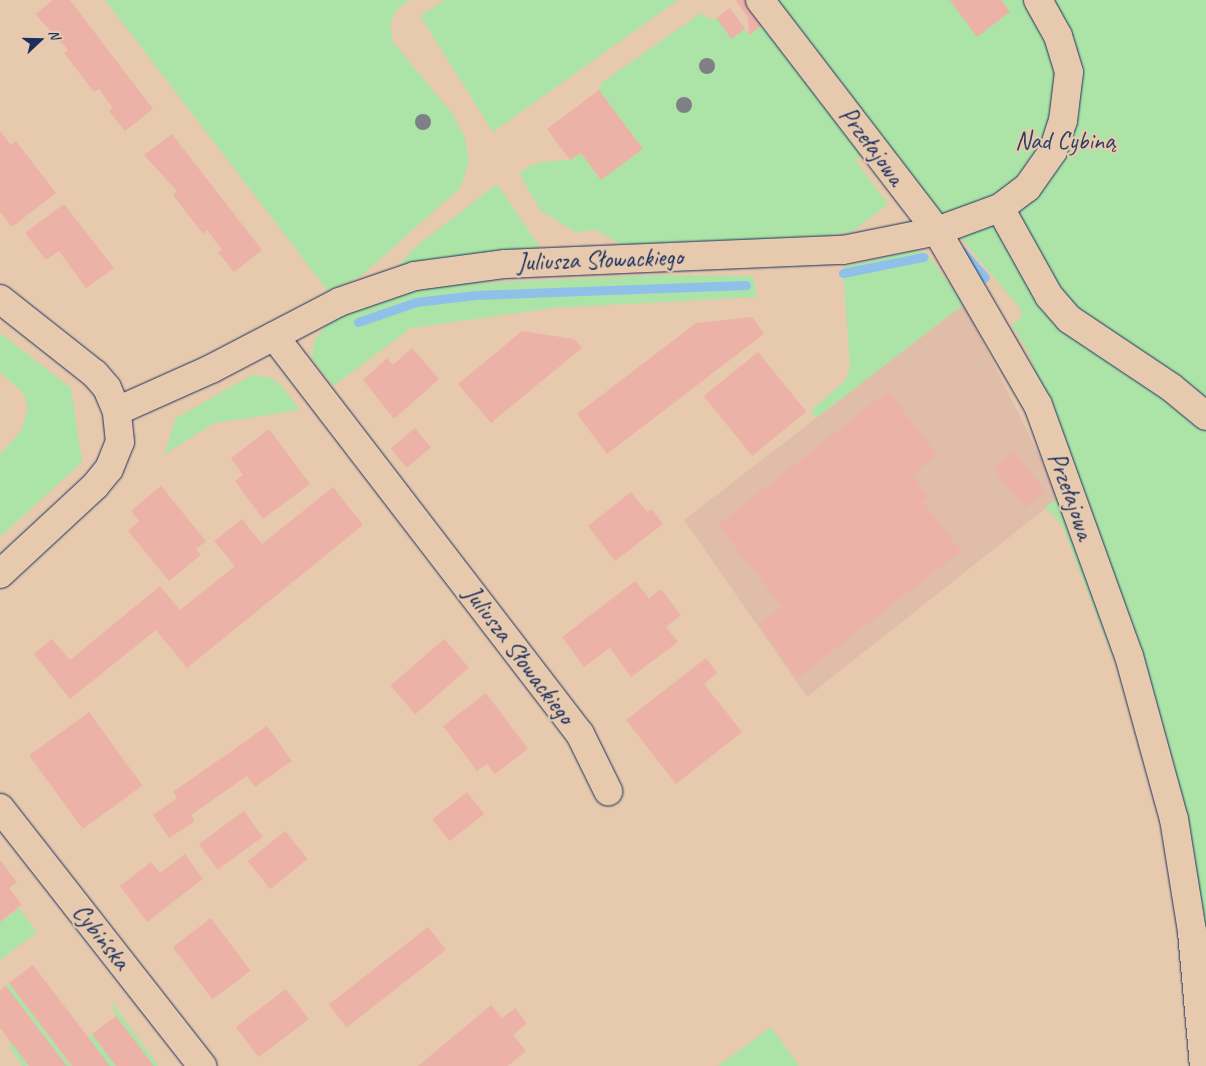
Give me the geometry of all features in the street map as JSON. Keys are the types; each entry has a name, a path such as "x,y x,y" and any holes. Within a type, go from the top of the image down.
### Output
{"street":[{"name":"Przełajowa","path":"760,0 937,231 1038,405 1129,656 1174,819 1192,932 1204,1066"},
{"name":"Juliusza Słowackiego","path":"117,411 211,369 339,302 376,287 441,271 505,264 843,250 937,231 1000,208 1027,188 1053,151 1063,121 1069,72 1058,36 1038,0"},
{"path":"1000,208 1049,296 1069,318 1172,388 1206,416"},
{"path":"0,299 95,374 106,388 117,411 120,442 106,473 0,574"},
{"name":"Juliusza Słowackiego","path":"274,336 580,734 608,791"},
{"name":"Cybińska","path":"0,808 202,1066"}],"shaded area":[{"path":"964,304 1060,497 807,697 684,520"}],"green space":[{"path":"105,0 410,0 396,10 391,22 392,41 452,113 465,138 469,162 460,188 360,277 328,291"},
{"path":"445,0 678,0 493,132 420,16"},
{"name":"Nad Cybiną","path":"773,0 1206,0 1206,995 1118,594 1028,352 1012,325 1022,316 1020,308 943,217"},
{"path":"701,13 712,20 716,17 732,38 745,29 750,35 765,23 863,154 855,160 888,204 852,232 808,238 622,245 596,230 575,232 540,210 519,173 528,167 540,162 570,160 581,153 601,180 642,149 599,90 601,83"},
{"path":"497,184 541,249 398,267 414,248"},
{"path":"916,250 928,255 964,304 816,418 811,410 845,381 850,367 843,267"},
{"path":"658,275 753,276 757,297 552,308 411,328 333,386 312,359 314,341 326,325 345,311 432,285"},
{"path":"0,333 71,388 82,462 0,537 0,455 21,430 28,410 24,394 0,372"},
{"path":"252,375 269,377 280,384 300,410 214,423 164,455 176,418"},
{"path":"1060,497 1134,703 1123,683 1062,525 1045,507"},
{"path":"19,908 37,932 0,960 0,922"},
{"path":"9,983 72,1066 67,1066 6,985"},
{"path":"110,1000 159,1066 154,1066 116,1016"},
{"path":"771,1027 799,1066 718,1066"},
{"path":"92,1034 116,1066 110,1066 88,1037"},
{"path":"10,1041 29,1066 23,1066 10,1049"}],"building":[{"path":"53,0 70,0 153,109 125,131 109,111 113,108 99,89 94,92 64,53 68,50 35,14"},
{"path":"735,0 748,0 765,23 749,35 748,18"},
{"path":"950,0 1001,0 1010,12 977,37"},
{"path":"730,8 745,29 732,39 716,18"},
{"path":"599,90 643,149 601,180 581,153 570,160 547,129"},
{"path":"0,131 11,145 16,141 56,193 12,227 0,212"},
{"path":"172,134 262,250 234,272 218,252 222,250 207,230 203,234 173,195 177,191 144,155"},
{"path":"64,204 114,268 86,288 59,251 46,260 25,233"},
{"path":"752,317 764,334 607,454 577,414 696,323"},
{"path":"522,331 574,339 582,348 491,423 458,384"},
{"path":"412,348 439,379 394,419 363,380 387,358 393,365"},
{"path":"758,352 806,412 752,456 704,396"},
{"path":"888,391 937,455 912,475 929,497 923,502 961,551 797,679 759,625 782,607 718,525"},
{"path":"415,428 431,447 407,468 390,449"},
{"path":"269,429 310,484 263,519 235,481 243,475 231,458"},
{"path":"1014,452 1045,491 1024,508 993,469"},
{"path":"161,486 206,541 196,549 201,555 169,581 128,531 139,521 131,511"},
{"path":"333,487 363,525 187,668 156,630 70,699 34,654 52,639 70,660 160,586 180,610 235,566 214,541 242,519 262,544"},
{"path":"631,492 647,512 652,509 663,524 615,561 588,526"},
{"path":"635,581 649,598 661,589 681,615 666,627 678,642 631,677 610,648 584,667 562,637"},
{"path":"444,639 469,668 415,714 390,686"},
{"path":"706,658 717,673 704,684 742,732 676,784 626,720"},
{"path":"486,693 528,749 495,774 487,764 477,771 443,726"},
{"path":"89,712 142,786 83,829 29,755"},
{"path":"267,726 292,761 255,787 247,776 191,815 195,821 169,838 153,815 177,798 173,792"},
{"path":"467,792 484,814 450,841 432,819"},
{"path":"244,811 263,837 218,870 199,844"},
{"path":"285,831 308,859 270,889 248,861"},
{"path":"185,854 203,879 147,922 120,886 151,862 160,873"},
{"path":"0,860 17,882 9,888 22,905 0,922"},
{"path":"211,918 251,971 212,1000 173,947"},
{"path":"428,927 446,950 347,1027 329,1005"},
{"path":"33,965 110,1066 72,1066 9,983"},
{"path":"6,986 67,1066 29,1066 0,1028 0,990"},
{"path":"286,989 309,1019 259,1057 236,1027"},
{"path":"491,1005 502,1018 515,1008 527,1023 513,1035 526,1051 508,1066 418,1066"},
{"path":"116,1016 154,1066 116,1066 92,1034"}],"waterway":[{"path":"962,251 985,277"},
{"path":"843,273 923,257"},
{"path":"358,322 416,302 476,295 746,285"}]}
